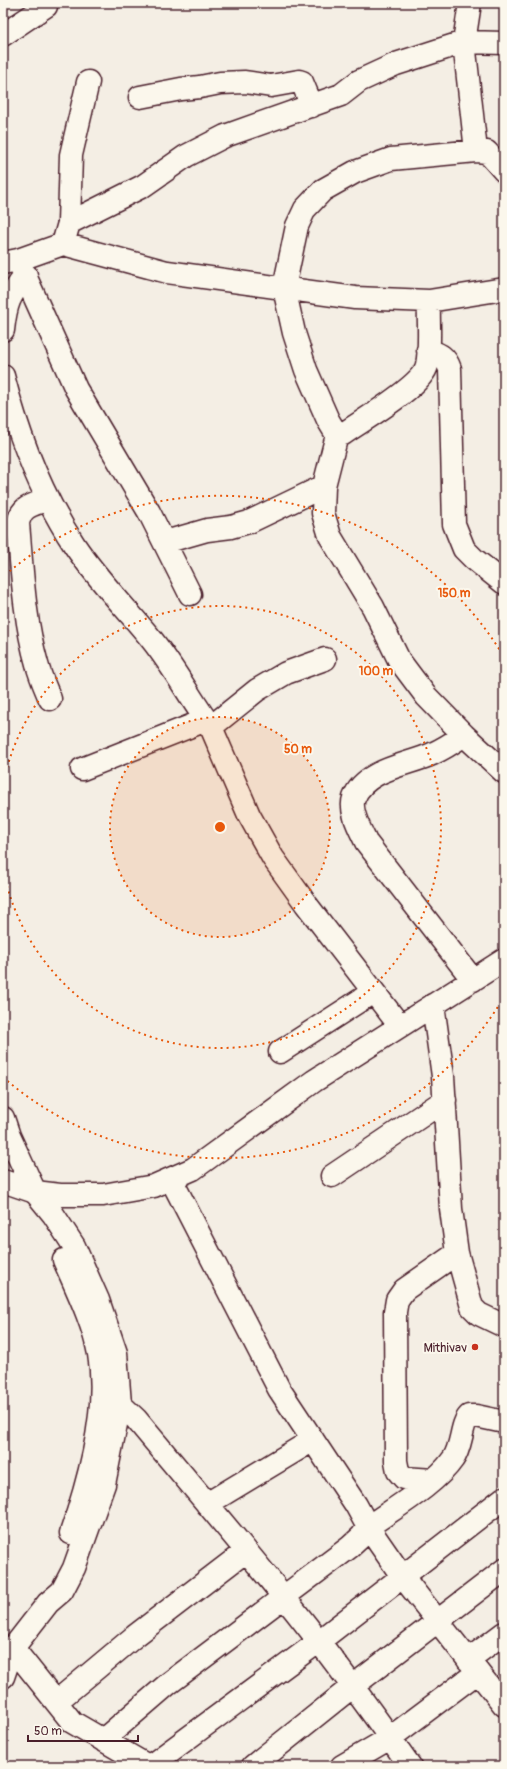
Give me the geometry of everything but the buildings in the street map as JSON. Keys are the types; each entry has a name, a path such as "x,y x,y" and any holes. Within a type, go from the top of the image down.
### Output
{"street":[{"path":"470,3 464,42 476,151"},
{"path":"3,35 46,6"},
{"path":"69,223 143,186 186,156 225,136 342,95 359,81 396,64 464,42 504,43"},
{"path":"140,97 220,83 245,82 271,86 299,81 302,82 312,106"},
{"path":"63,244 69,223 71,155 88,82"},
{"path":"504,171 487,152 476,151 391,159 355,172 323,190 305,209 297,226 284,288 294,333 306,370 328,420 337,435 324,486 323,513 330,536 373,607 399,660 426,696 464,735 504,772"},
{"path":"16,266 63,244 167,272 355,298 429,301 504,289"},
{"path":"3,330 5,311 12,293 16,266"},
{"path":"16,266 41,314 76,389 146,507 190,594"},
{"path":"337,435 343,434 417,382 427,366 429,301"},
{"path":"428,350 440,353 447,360 450,370 454,524 464,549 504,583"},
{"path":"3,376 31,462 48,499 75,546 153,641 209,724 249,815 273,858 400,1026"},
{"path":"164,542 207,530 230,527 249,522 324,486"},
{"path":"48,499 26,508 20,513 18,523 24,590 32,643 37,664 50,699"},
{"path":"82,769 209,724 257,690 286,673 325,660"},
{"path":"464,735 431,754 398,765 375,776 359,790 353,800 355,819 366,842 473,980"},
{"path":"3,1181 35,1192 60,1195 103,1195 154,1186 171,1179 193,1168 314,1081 504,960"},
{"path":"280,1052 373,992"},
{"path":"433,1005 445,1100 451,1209 457,1253 472,1307 479,1314 504,1326"},
{"path":"332,1176 445,1100"},
{"path":"3,1118 9,1136 35,1192 53,1214 74,1246 98,1300 116,1352 104,1484 86,1537 74,1568 62,1591 48,1603 8,1648 3,1677"},
{"path":"171,1179 279,1389 356,1505 368,1527 402,1576 504,1705"},
{"path":"433,1480 404,1478 398,1471 396,1461 395,1312 397,1300 404,1290 457,1253"},
{"path":"111,1400 136,1419 284,1596 353,1686 410,1766"},
{"path":"103,1740 168,1684 350,1546 362,1536 368,1527 433,1480 454,1458 461,1444 466,1420 469,1416 504,1422"},
{"path":"207,1504 313,1440"},
{"path":"8,1648 72,1722 149,1766 318,1642 504,1498"},
{"path":"56,1702 135,1636 246,1551"},
{"path":"253,1766 353,1686 504,1570"},
{"path":"342,1766 390,1738 473,1666 504,1633"}],"place":[{"name":"Mithivav","path":"475,1347"}]}
